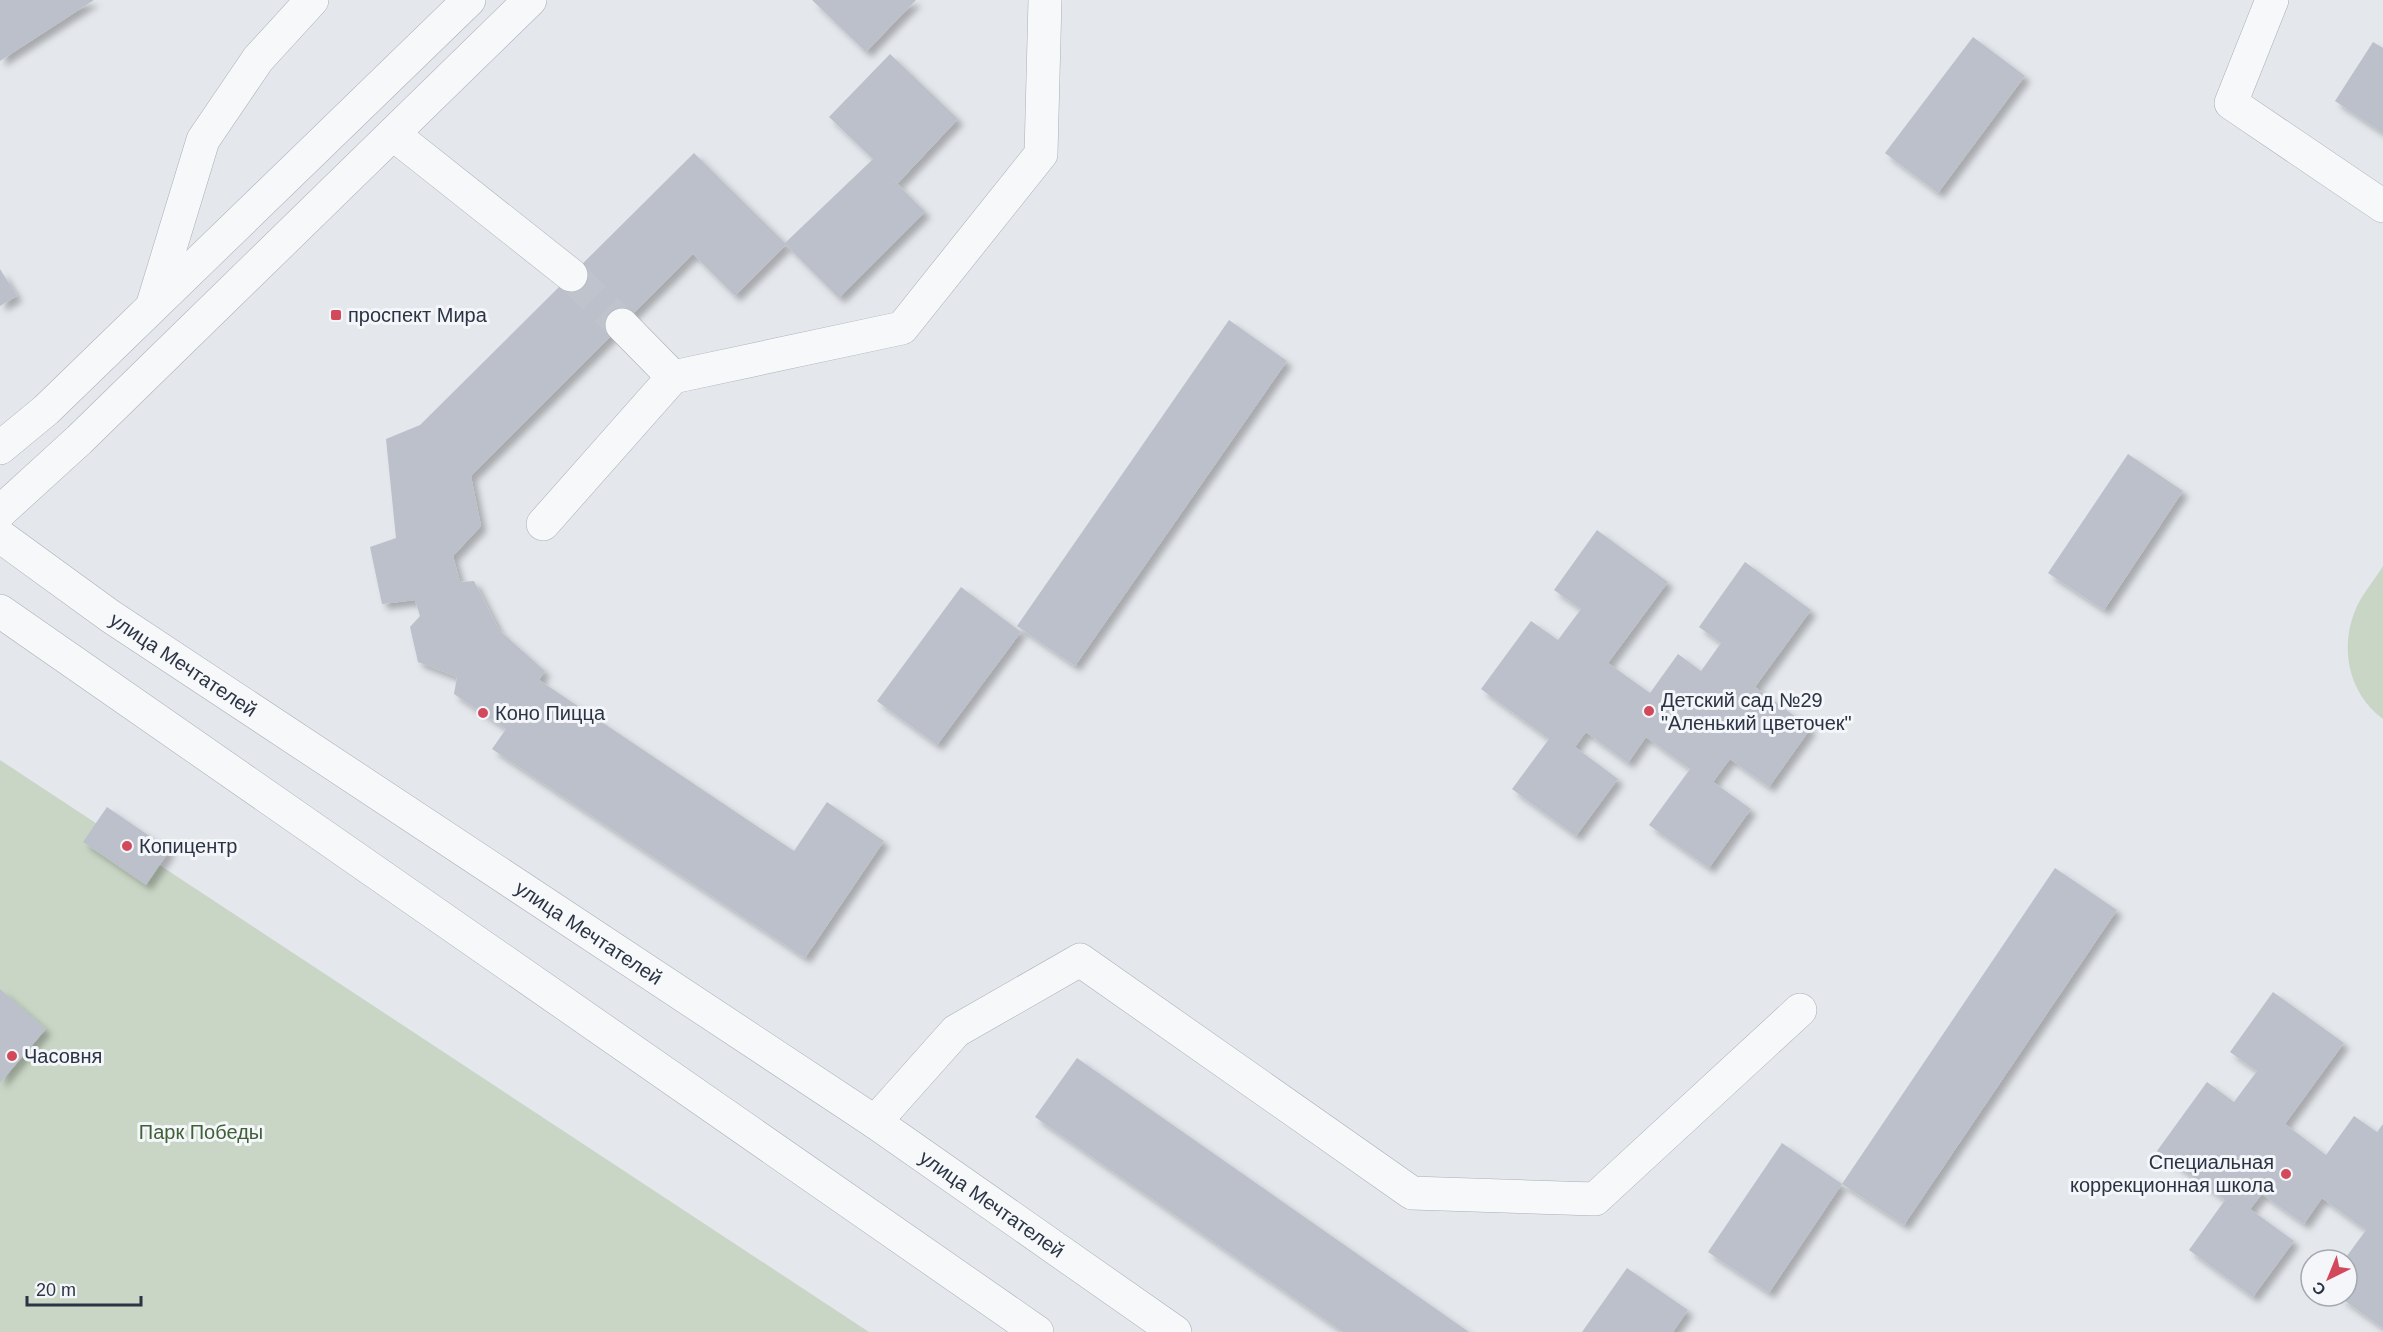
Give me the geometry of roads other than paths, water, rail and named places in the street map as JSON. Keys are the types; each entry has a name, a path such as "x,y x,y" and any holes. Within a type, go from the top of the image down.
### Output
{"street":[{"path":"153,306 203,140 258,59 312,0"},
{"path":"0,448 46,410 469,0"},
{"path":"0,512 80,440 530,0"},
{"path":"543,524 673,377 902,328 1041,154 1045,0"},
{"path":"2272,0 2231,103 2383,206"},
{"path":"393,134 571,275"},
{"path":"622,325 673,377"},
{"name":"улица Мечтателей","path":"0,536 110,616 875,1122 1175,1332"},
{"path":"0,611 1037,1332"},
{"path":"875,1122 956,1031 1080,960 1413,1193 1595,1199 1800,1010"}],"tunnel":[{"path":"571,275 622,325"}],"place":[{"name":"проспект Мира","path":"336,315"},
{"name":"Детский сад №29 \"Аленький цветочек\"","path":"1649,711"},
{"name":"Коно Пицца","path":"483,713"},
{"name":"Копицентр","path":"127,846"},
{"name":"Часовня","path":"12,1056"},
{"name":"Специальная коррекционная школа","path":"2286,1174"}],"park label":[{"name":"Парк Победы","path":"201,1132"}]}
